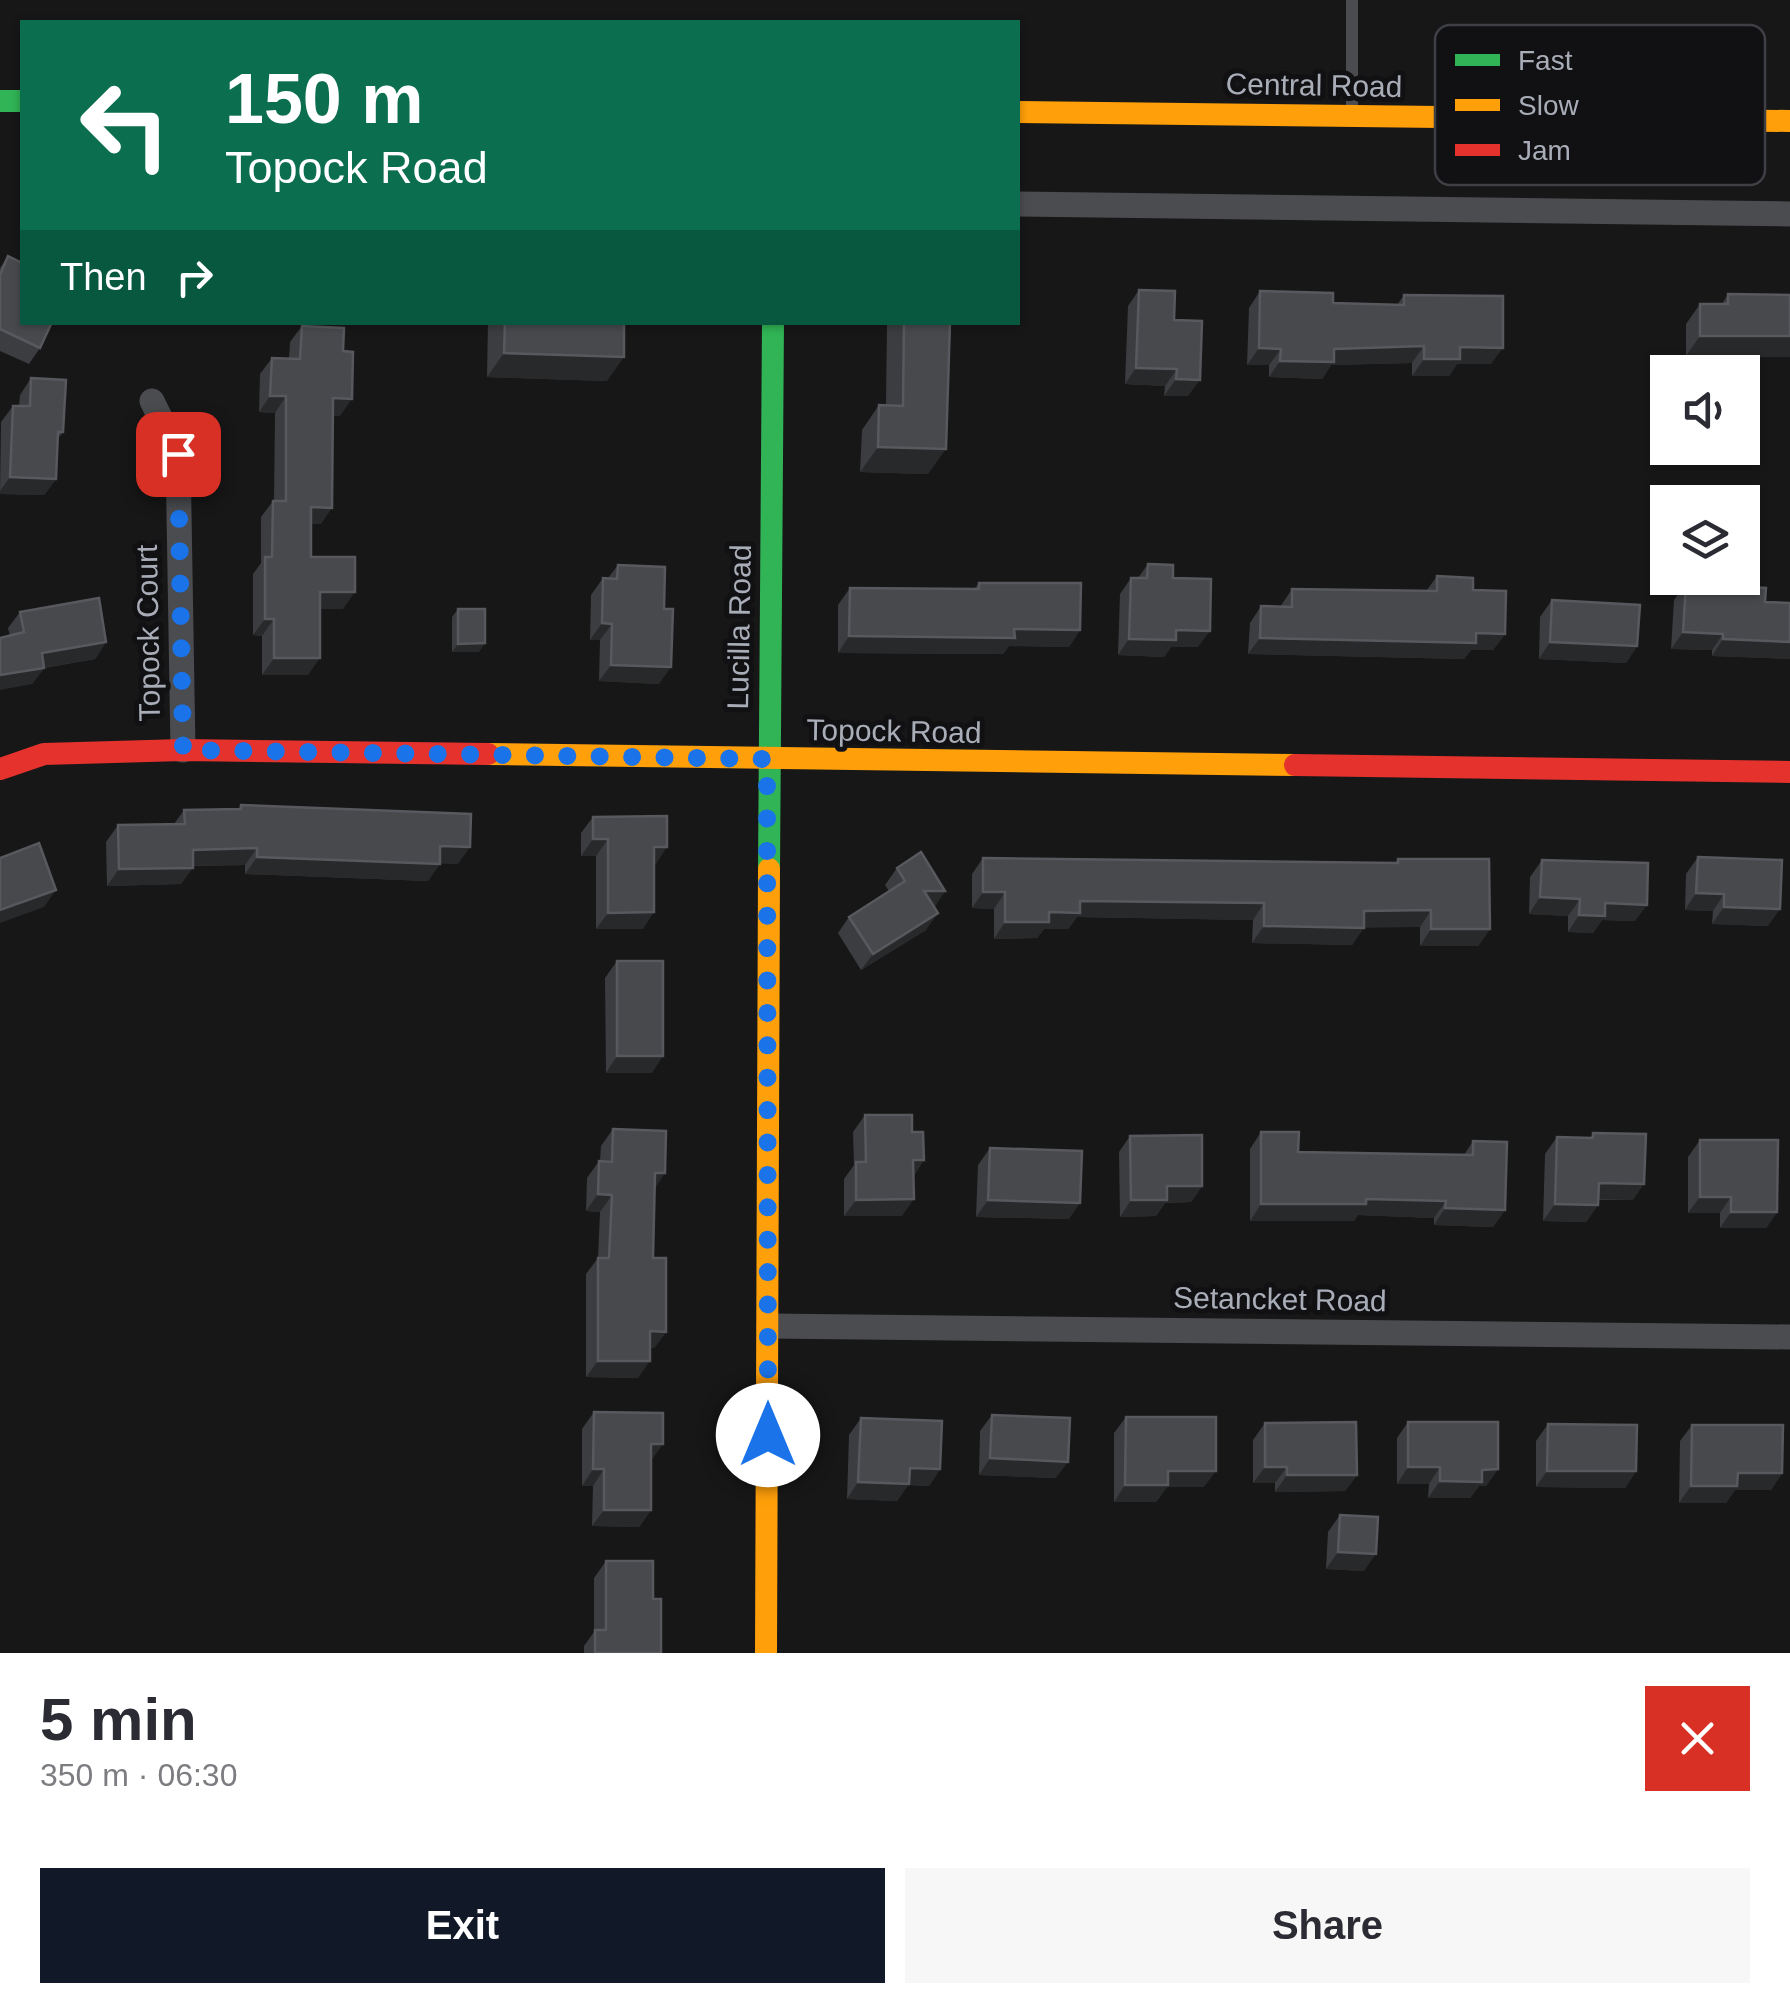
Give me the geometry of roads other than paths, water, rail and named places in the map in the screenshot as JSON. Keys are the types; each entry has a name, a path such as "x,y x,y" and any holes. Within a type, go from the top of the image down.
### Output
{"street":[{"name":"Central Road","path":"1020,112 1435,115"},
{"name":"Central Road","path":"1765,121 1790,121"},
{"path":"1020,204 1790,214"},
{"name":"Lucilla Road","path":"766,1653 767,759 773,325"},
{"name":"Topock Court","path":"152,401 178,454 183,750"},
{"name":"Topock Road","path":"0,769 44,754 183,750 1790,772"},
{"name":"Setancket Road","path":"769,1326 1790,1337"}],"lane":[{"path":"1352,0 1352,114"}]}
